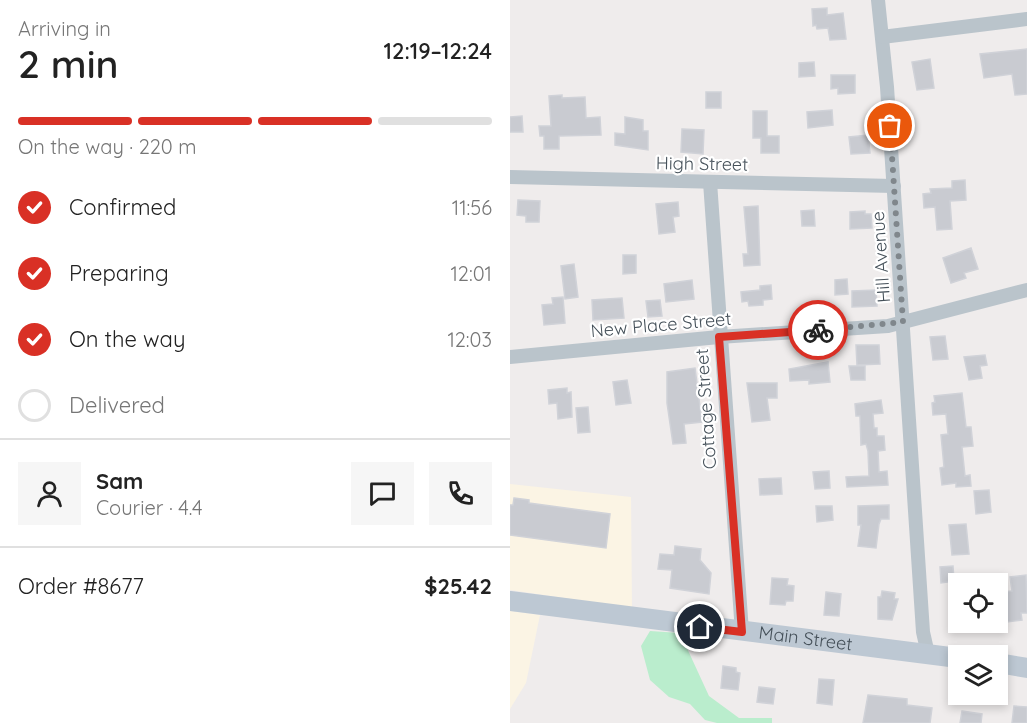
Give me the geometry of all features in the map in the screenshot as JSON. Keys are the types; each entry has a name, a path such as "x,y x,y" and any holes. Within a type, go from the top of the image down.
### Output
{"main road":[{"name":"Main Street","path":"510,601 948,657"},
{"path":"1008,665 1027,668"}],"street":[{"name":"Hill Avenue","path":"878,0 894,186 923,632 928,654"},
{"path":"882,37 1027,20"},
{"name":"High Street","path":"510,177 894,186"},
{"name":"Cottage Street","path":"710,182 719,337 742,632"},
{"name":"New Place Street","path":"510,357 719,337 888,326 1027,290"}],"shaded area":[{"path":"510,484 631,497 632,608 510,590"},
{"path":"510,611 540,615 526,683 510,709"}],"green space":[{"path":"650,631 680,633 709,696 739,718 772,718 772,723 717,723 705,720 690,704 669,697 650,680 641,646"}],"building":[{"path":"827,8 827,15 843,13 846,39 830,40 828,28 817,29 816,25 813,26 812,9"},
{"path":"1027,49 1027,94 1015,95 1012,74 984,78 980,54"},
{"path":"930,59 934,88 917,90 912,62"},
{"path":"814,62 815,76 799,77 799,63"},
{"path":"831,75 855,75 855,93 838,94 838,88 831,89"},
{"path":"706,92 721,92 721,108 706,108"},
{"path":"562,95 562,98 585,97 586,118 600,117 601,135 559,136 559,149 544,149 544,136 540,136 539,126 551,126 549,96"},
{"path":"832,110 833,125 808,128 807,112"},
{"path":"753,111 767,111 767,136 779,136 779,153 761,153 761,138 753,138"},
{"path":"522,116 523,132 510,132 510,117"},
{"path":"625,117 643,120 643,131 648,131 648,150 615,145 615,133 625,134"},
{"path":"682,129 704,130 703,154 681,152"},
{"path":"868,135 870,153 851,154 849,137"},
{"path":"965,180 966,200 950,201 952,229 937,230 935,207 924,208 923,194 931,193 930,189 952,188 952,181"},
{"path":"518,200 540,201 539,222 526,222 526,216 517,215"},
{"path":"678,202 679,216 673,217 675,232 659,234 656,204"},
{"path":"758,206 760,265 744,266 743,254 748,254 744,207"},
{"path":"814,210 815,226 802,226 801,211"},
{"path":"865,211 865,214 871,214 872,228 850,229 850,212"},
{"path":"971,248 978,269 964,273 966,278 951,283 943,258"},
{"path":"623,255 636,255 636,273 623,274"},
{"path":"574,264 578,297 565,299 561,266"},
{"path":"847,279 848,294 835,295 835,280"},
{"path":"692,280 694,299 666,302 664,284"},
{"path":"771,285 772,299 763,300 763,305 749,306 748,301 742,302 741,292 760,290 760,286"},
{"path":"876,290 877,306 852,307 852,291"},
{"path":"563,297 565,323 544,325 542,305 553,304 552,298"},
{"path":"622,298 624,318 593,320 592,300"},
{"path":"660,300 662,316 648,317 646,301"},
{"path":"945,336 948,359 933,360 930,337"},
{"path":"856,345 879,345 880,364 857,365"},
{"path":"985,355 987,365 980,366 982,378 969,380 964,357"},
{"path":"828,362 830,382 809,384 809,380 790,381 789,369"},
{"path":"849,366 865,366 865,380 851,380"},
{"path":"695,368 702,422 684,424 686,443 673,444 667,403 667,372"},
{"path":"627,380 631,403 616,405 613,382"},
{"path":"747,383 777,383 777,398 767,398 770,420 752,422"},
{"path":"567,388 567,393 571,392 572,417 558,419 557,403 549,404 548,390"},
{"path":"962,393 966,427 971,427 973,446 962,447 965,476 970,475 971,486 956,487 956,483 942,485 940,468 944,467 941,435 948,434 946,414 933,415 932,403 935,402 934,396"},
{"path":"881,400 883,413 873,414 874,428 877,428 877,436 884,436 885,450 878,451 879,472 887,471 888,485 847,487 846,477 869,476 868,451 866,444 861,445 860,416 856,416 855,404"},
{"path":"588,407 590,432 578,433 576,408"},
{"path":"829,471 830,488 815,489 813,472"},
{"path":"781,478 782,494 760,495 759,479"},
{"path":"989,490 991,512 976,514 974,491"},
{"path":"514,498 529,500 529,503 610,514 606,548 510,535 510,505 513,505"},
{"path":"889,505 889,519 881,519 879,524 876,548 858,546 861,525 858,525 858,506"},
{"path":"816,506 832,506 833,520 817,522"},
{"path":"966,524 969,554 952,555 949,525"},
{"path":"675,546 701,549 700,560 711,573 709,594 670,588 672,570 658,569 660,554 674,555"},
{"path":"953,566 953,573 948,573 948,582 941,583 940,567"},
{"path":"1026,575 1027,613 1021,613 1022,620 1008,622 1008,591 1012,591 1010,577"},
{"path":"772,578 788,579 787,585 794,586 793,601 786,601 785,605 770,604"},
{"path":"882,591 895,593 894,599 898,599 892,620 878,619 878,597 881,597"},
{"path":"826,592 841,594 839,616 824,615"},
{"path":"723,666 736,668 736,672 740,673 738,690 721,688"},
{"path":"819,679 834,680 832,705 817,703"},
{"path":"759,687 775,689 773,704 757,702"},
{"path":"868,695 907,699 907,705 932,708 930,723 863,723"},
{"path":"1014,706 1027,707 1027,723 1012,723"},
{"path":"962,711 982,714 981,723 960,723"}],"way so far":[{"path":"818,330 888,326 903,322 890,126"}],"route":[{"path":"700,627 742,632 719,337 818,330"}]}
